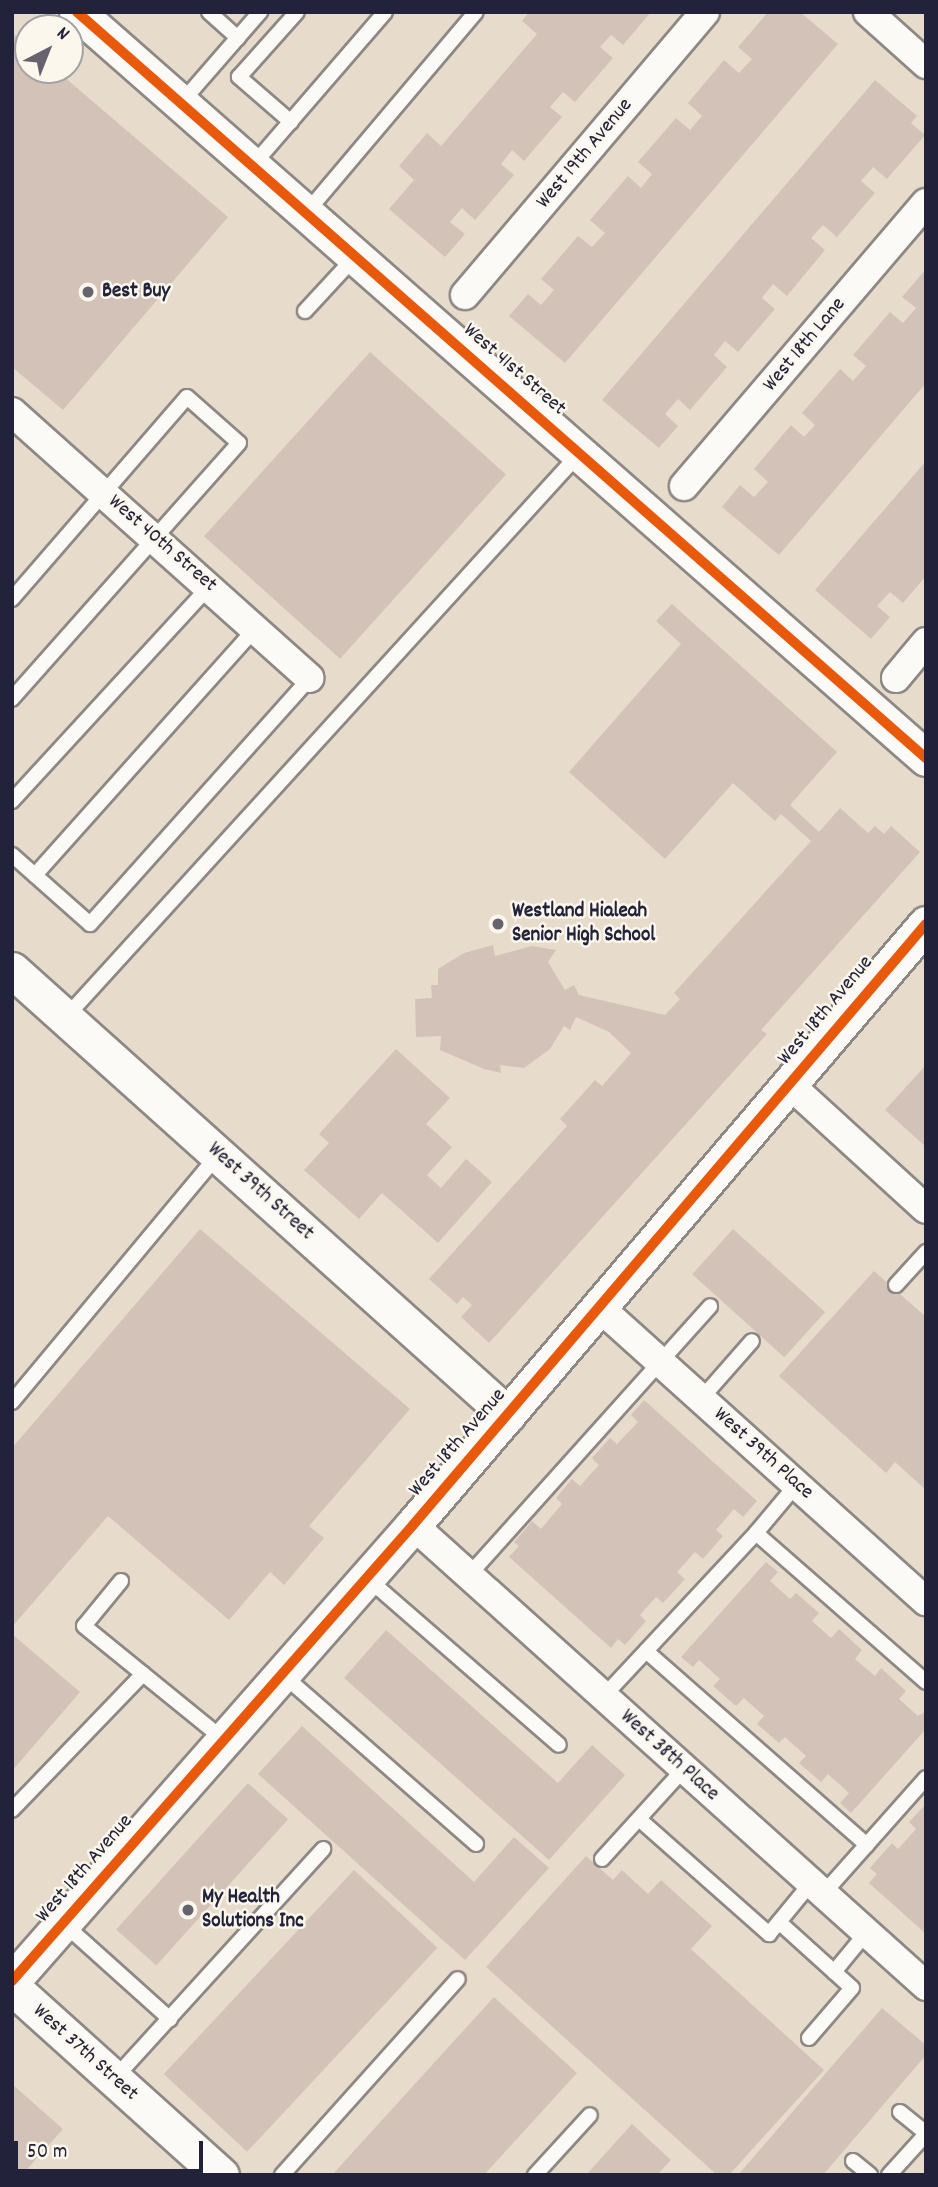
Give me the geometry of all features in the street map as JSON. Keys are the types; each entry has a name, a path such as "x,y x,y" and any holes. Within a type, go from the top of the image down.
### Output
{"street":[{"name":"West 41st Street","path":"77,12 926,758"},
{"name":"West 19th Avenue","path":"465,295 705,12"},
{"path":"868,12 926,64"},
{"name":"West 18th Lane","path":"684,486 926,203"},
{"name":"West 40th Street","path":"16,423 106,494 257,627 310,678"},
{"path":"895,678 926,642"},
{"name":"West 18th Avenue","path":"12,1981 413,1525 926,924"},
{"name":"West 39th Street","path":"12,970 508,1415"},
{"path":"789,1084 926,1209"},
{"name":"West 39th Place","path":"599,1307 926,1601"},
{"name":"West 38th Place","path":"413,1525 926,1986"},
{"name":"West 37th Street","path":"12,1987 221,2175"}],"lane":[{"path":"209,12 238,38"},
{"path":"181,103 260,12"},
{"path":"290,122 239,77 297,12"},
{"path":"253,166 385,12"},
{"path":"306,213 470,14"},
{"path":"304,311 355,256"},
{"path":"12,599 106,494 187,397 239,443 12,699"},
{"path":"65,1018 580,453"},
{"path":"12,801 211,586"},
{"path":"35,875 257,627"},
{"path":"12,855 90,924 310,678"},
{"path":"12,1402 218,1155"},
{"path":"896,1285 926,1252"},
{"path":"469,1575 710,1306"},
{"path":"701,1399 752,1341"},
{"path":"603,1697 756,1533 797,1484"},
{"path":"756,1533 926,1682"},
{"path":"367,1578 559,1745"},
{"path":"121,1581 85,1626 225,1740"},
{"path":"646,1651 867,1845"},
{"path":"12,1810 143,1674"},
{"path":"282,1674 476,1844"},
{"path":"602,1859 684,1769"},
{"path":"639,1819 769,1934 779,1922 867,1845 926,1778"},
{"path":"114,2079 323,1849"},
{"path":"779,1922 852,1988 810,2038"},
{"path":"63,1923 170,2019"},
{"path":"834,1972 866,1933"},
{"path":"282,2175 458,1979"},
{"path":"889,2175 926,2133 900,2112"},
{"path":"534,2175 590,2115"},
{"path":"853,2161 870,2175"}],"building":[{"path":"529,12 651,12 623,45 611,35 600,47 613,58 575,102 563,92 550,107 562,117 524,161 512,150 501,164 514,175 475,220 462,208 450,222 465,234 445,257 389,209 414,180 399,166 427,133 441,146 537,34 522,21"},
{"path":"768,12 800,12 838,44 565,363 509,316 528,294 541,305 554,290 541,279 578,236 592,247 605,233 590,220 628,176 641,188 652,174 638,162 676,118 690,130 702,116 688,103 724,60 739,73 752,59 738,47"},
{"name":"Best Buy","path":"12,33 14,84 72,84 228,217 63,410 12,367"},
{"path":"875,80 917,116 911,123 925,135 887,179 873,167 861,181 875,193 837,237 823,225 811,238 825,250 787,296 773,284 762,298 775,309 738,352 725,341 714,355 727,367 690,410 678,399 665,414 678,426 659,448 602,400"},
{"path":"926,269 926,383 779,555 722,507 740,485 754,497 768,482 754,469 791,425 804,437 815,425 802,413 840,369 853,381 866,366 853,355 890,312 903,323 916,308 902,297"},
{"path":"370,352 506,474 340,659 204,536"},
{"path":"926,461 926,576 903,603 890,592 877,606 890,617 871,639 815,590"},
{"path":"672,604 837,752 790,805 819,832 840,808 868,833 875,826 884,834 891,826 920,852 761,1030 767,1034 489,1343 461,1317 472,1305 463,1297 457,1304 429,1279 567,1126 560,1119 595,1080 602,1086 631,1053 609,1032 576,1017 570,1030 564,1026 550,1049 524,1068 500,1065 501,1073 484,1069 440,1050 441,1036 416,1037 415,999 432,998 431,985 438,985 438,969 464,953 493,945 495,956 532,946 556,950 548,962 565,990 574,985 579,995 665,1015 680,999 674,993 811,841 781,814 775,821 733,783 665,859 569,772 681,644 656,621"},
{"path":"396,1049 450,1098 426,1124 452,1147 427,1175 441,1188 466,1159 492,1182 438,1243 382,1193 359,1219 304,1170 329,1143 319,1134"},
{"path":"926,1065 926,1147 885,1110"},
{"path":"200,1229 410,1409 309,1526 324,1538 284,1585 270,1572 229,1620 108,1516 12,1627 12,1448"},
{"path":"733,1229 825,1312 784,1357 692,1274"},
{"path":"874,1271 926,1317 926,1490 895,1462 886,1473 779,1376"},
{"path":"644,1400 757,1501 743,1517 734,1509 716,1530 723,1536 703,1559 695,1552 677,1572 685,1579 663,1603 656,1597 640,1615 646,1621 625,1645 618,1639 611,1648 509,1557 519,1546 514,1542 532,1521 541,1529 562,1504 556,1498 572,1479 580,1486 599,1465 592,1458 610,1438 617,1444 638,1422 631,1415"},
{"path":"766,1562 778,1572 770,1581 790,1599 796,1593 819,1613 812,1621 831,1638 839,1629 862,1650 855,1659 875,1676 881,1668 906,1691 899,1699 918,1716 926,1711 926,1729 851,1813 840,1803 849,1793 828,1774 821,1782 799,1763 806,1756 785,1737 779,1743 757,1724 764,1716 744,1698 736,1706 713,1686 720,1679 699,1660 693,1667 681,1657"},
{"path":"386,1630 558,1783 592,1745 625,1775 549,1860 344,1678"},
{"path":"12,1634 80,1692 12,1771"},
{"path":"302,1726 474,1882 514,1837 549,1868 465,1960 258,1774"},
{"path":"248,1783 288,1819 156,1966 116,1929"},
{"path":"926,1804 926,1934 869,1883 877,1874 870,1868 892,1843 898,1849 916,1829 909,1822"},
{"path":"586,1856 613,1880 622,1870 648,1894 661,1880 712,1926 691,1949 824,2070 729,2175 717,2175 486,1967"},
{"path":"354,1870 437,1948 247,2152 164,2074"},
{"path":"494,1997 577,2073 484,2175 332,2175"},
{"path":"882,2008 926,2045 926,2055 823,2175 738,2175"},
{"path":"12,2084 63,2129 22,2175 12,2175"},
{"path":"632,2124 671,2160 657,2175 586,2175"}],"cycle path":[{"path":"77,12 926,758"},
{"path":"12,1981 413,1525 926,924"}],"place":[{"name":"Best Buy","path":"88,292"},
{"name":"Westland Hialeah Senior High School","path":"498,924"},
{"name":"My Health Solutions Inc","path":"188,1910"}]}
